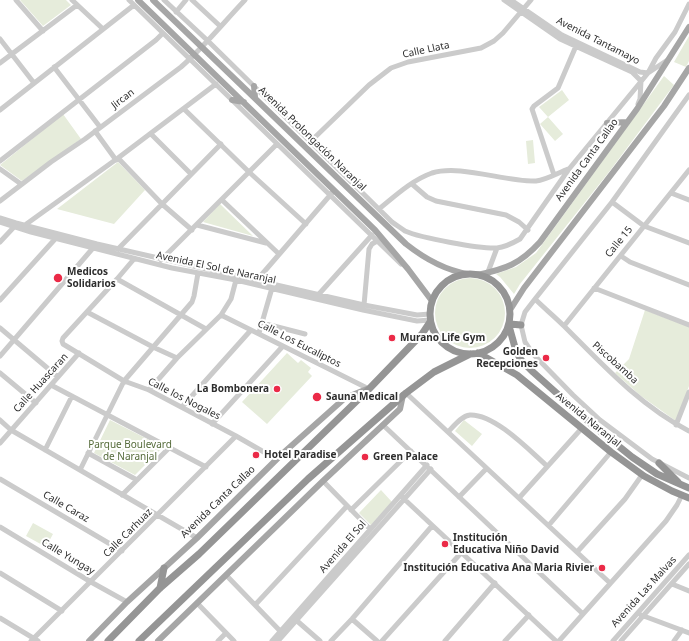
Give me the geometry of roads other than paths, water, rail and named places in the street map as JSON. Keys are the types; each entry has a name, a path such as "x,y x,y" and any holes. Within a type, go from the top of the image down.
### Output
{"highway":[{"path":"138,641 308,479 405,394 434,372 474,353 490,348 500,340 510,325 508,300 499,287 487,278 468,274 456,276 437,290 432,301 430,319 434,332 440,341 454,350 474,353"},
{"name":"Avenida Canta Callao","path":"108,641 160,588 204,549 369,389 422,334 430,319"},
{"path":"510,325 521,326"},
{"name":"Avenida Naranjal","path":"510,325 516,350 521,360 533,372 590,423 632,457 658,474 689,488"},
{"name":"Avenida Naranjal","path":"474,353 517,375 611,452 642,475 689,498"},
{"path":"659,463 681,485"},
{"path":"160,588 164,568"}],"main road":[{"name":"Avenida Prolongación Naranjal","path":"153,0 406,244 422,256 444,268 455,272 468,274"},
{"name":"Avenida Prolongación Naranjal","path":"136,3 195,55 244,102 332,193 375,230 408,269 432,301"},
{"name":"Avenida Canta Callao","path":"477,275 517,262 529,254 540,242 637,109 689,27"},
{"path":"510,310 524,288 664,106 689,69"},
{"path":"254,86 255,97"},
{"path":"232,100 244,102"},
{"path":"607,123 627,122"},
{"name":"Avenida Canta Callao","path":"89,641 276,460 345,398 369,389"},
{"path":"158,641 323,481 400,409 405,394"}],"street":[{"path":"16,0 43,31"},
{"path":"72,0 103,29"},
{"name":"Avenida Prolongación Naranjal","path":"129,0 136,3 190,60 277,144 332,193 377,241 396,260 408,269"},
{"name":"Avenida Prolongación Naranjal","path":"164,0 208,41 379,209"},
{"path":"176,12 186,0"},
{"path":"192,0 220,26"},
{"name":"Avenida Tantamayo","path":"504,0 562,35 640,72 648,73 665,63 676,49"},
{"name":"Avenida Tantamayo","path":"511,0 522,11 560,39 632,72 641,81 640,99 637,109"},
{"name":"Calle Llata","path":"310,142 369,85 391,68 408,62 481,48 494,41 504,33 531,0"},
{"name":"Jircan","path":"0,201 190,60 242,1"},
{"path":"0,110 136,3"},
{"name":"Avenida Canta Callao","path":"569,169 538,181 521,181 463,172 447,171 432,173 398,193 379,209 392,222 410,233 456,243 497,248 520,239 528,230 569,169 648,73 656,58 674,32 689,4"},
{"path":"0,63 77,5"},
{"path":"0,161 163,33"},
{"path":"0,39 34,83"},
{"path":"554,175 532,109 538,102 558,88 576,46"},
{"path":"54,67 100,127"},
{"path":"25,225 151,134 216,84"},
{"path":"521,326 525,312 612,202 689,95"},
{"path":"184,108 249,172 306,224"},
{"path":"95,131 117,159 162,204 192,230"},
{"path":"151,134 192,174"},
{"path":"118,249 221,144"},
{"path":"160,265 162,259 277,144"},
{"path":"0,168 21,184"},
{"name":"Calle 15","path":"564,326 689,170"},
{"path":"412,184 427,197 436,201 506,215 519,222 528,230"},
{"path":"258,280 332,193"},
{"path":"671,193 689,200"},
{"path":"222,200 279,254"},
{"path":"612,202 644,226 689,242"},
{"name":"Avenida El Sol de Naranjal","path":"0,218 118,249 430,319"},
{"name":"Avenida El Sol de Naranjal","path":"0,222 160,265 236,280 363,310 417,321 430,319"},
{"path":"197,225 268,243"},
{"path":"0,242 14,227"},
{"path":"319,294 372,235"},
{"path":"0,300 56,238"},
{"path":"364,305 369,250 372,244 377,241"},
{"path":"0,356 93,248"},
{"path":"488,272 497,248"},
{"path":"621,256 630,262 689,285"},
{"path":"134,259 87,312 177,358"},
{"path":"80,470 124,381 192,302 198,273"},
{"path":"117,279 206,329"},
{"path":"149,390 177,358 221,315 231,299 236,280"},
{"path":"259,333 272,288"},
{"path":"594,288 689,325"},
{"name":"Piscobamba","path":"535,299 612,374 676,425 689,431"},
{"name":"Calle los Nogales","path":"87,312 63,338 63,344 124,381 149,390 182,407 236,436 276,460"},
{"name":"Calle Los Eucaliptos","path":"221,315 369,389"},
{"path":"262,323 305,334"},
{"name":"Avenida Naranjal","path":"521,326 525,342 533,354 573,396 600,420 639,450 659,463 689,478"},
{"path":"0,328 58,377"},
{"path":"182,407 251,330"},
{"path":"212,424 283,346"},
{"name":"Calle Huascaran","path":"0,443 79,353"},
{"path":"0,373 36,403"},
{"path":"51,385 206,467"},
{"path":"676,425 689,392"},
{"path":"405,394 448,432 610,583"},
{"path":"45,450 72,396"},
{"path":"448,432 465,417 471,415 490,420 512,435 547,466"},
{"path":"0,420 11,430 197,538"},
{"path":"383,425 583,614"},
{"path":"519,498 582,428"},
{"name":"Calle Carhuaz","path":"35,640 236,436"},
{"path":"122,495 169,448"},
{"path":"255,605 349,508 411,451"},
{"path":"549,526 611,452"},
{"path":"88,453 137,480"},
{"name":"Avenida El Sol","path":"272,641 296,620 429,467"},
{"path":"459,497 486,469"},
{"path":"577,552 625,499 642,475"},
{"name":"Calle Caraz","path":"0,479 122,551"},
{"path":"323,481 370,529"},
{"path":"402,497 557,641 666,521 682,495"},
{"name":"Avenida El Sol","path":"278,641 282,633 370,529 402,497"},
{"path":"331,641 352,619 432,526"},
{"name":"Calle Yungay","path":"0,527 91,582 128,602"},
{"path":"382,641 461,553"},
{"name":"Avenida Las Malvas","path":"613,641 689,555"},
{"name":"Avenida Las Malvas","path":"620,641 689,564"},
{"path":"0,573 62,611"},
{"path":"226,575 282,633"},
{"path":"445,641 495,583"},
{"path":"672,584 689,591"},
{"path":"197,603 234,641"},
{"path":"637,613 689,633"},
{"path":"505,641 528,615"},
{"path":"0,618 35,640"},
{"path":"352,619 377,641"},
{"path":"296,620 320,641"},
{"path":"674,641 682,630"},
{"path":"218,641 226,633"}],"place":[{"name":"Medicos Solidarios","path":"58,278"},
{"name":"Murano Life Gym","path":"392,338"},
{"name":"Golden Recepciones","path":"546,358"},
{"name":"La Bombonera","path":"277,389"},
{"name":"Sauna Medical","path":"317,397"},
{"name":"Hotel Paradise","path":"256,455"},
{"name":"Green Palace","path":"365,457"},
{"name":"Institución Educativa Niño David","path":"445,544"},
{"name":"Institución Educativa Ana Maria Rivier","path":"602,568"}],"park label":[{"name":"Parque Boulevard de Naranjal","path":"130,450"}]}
